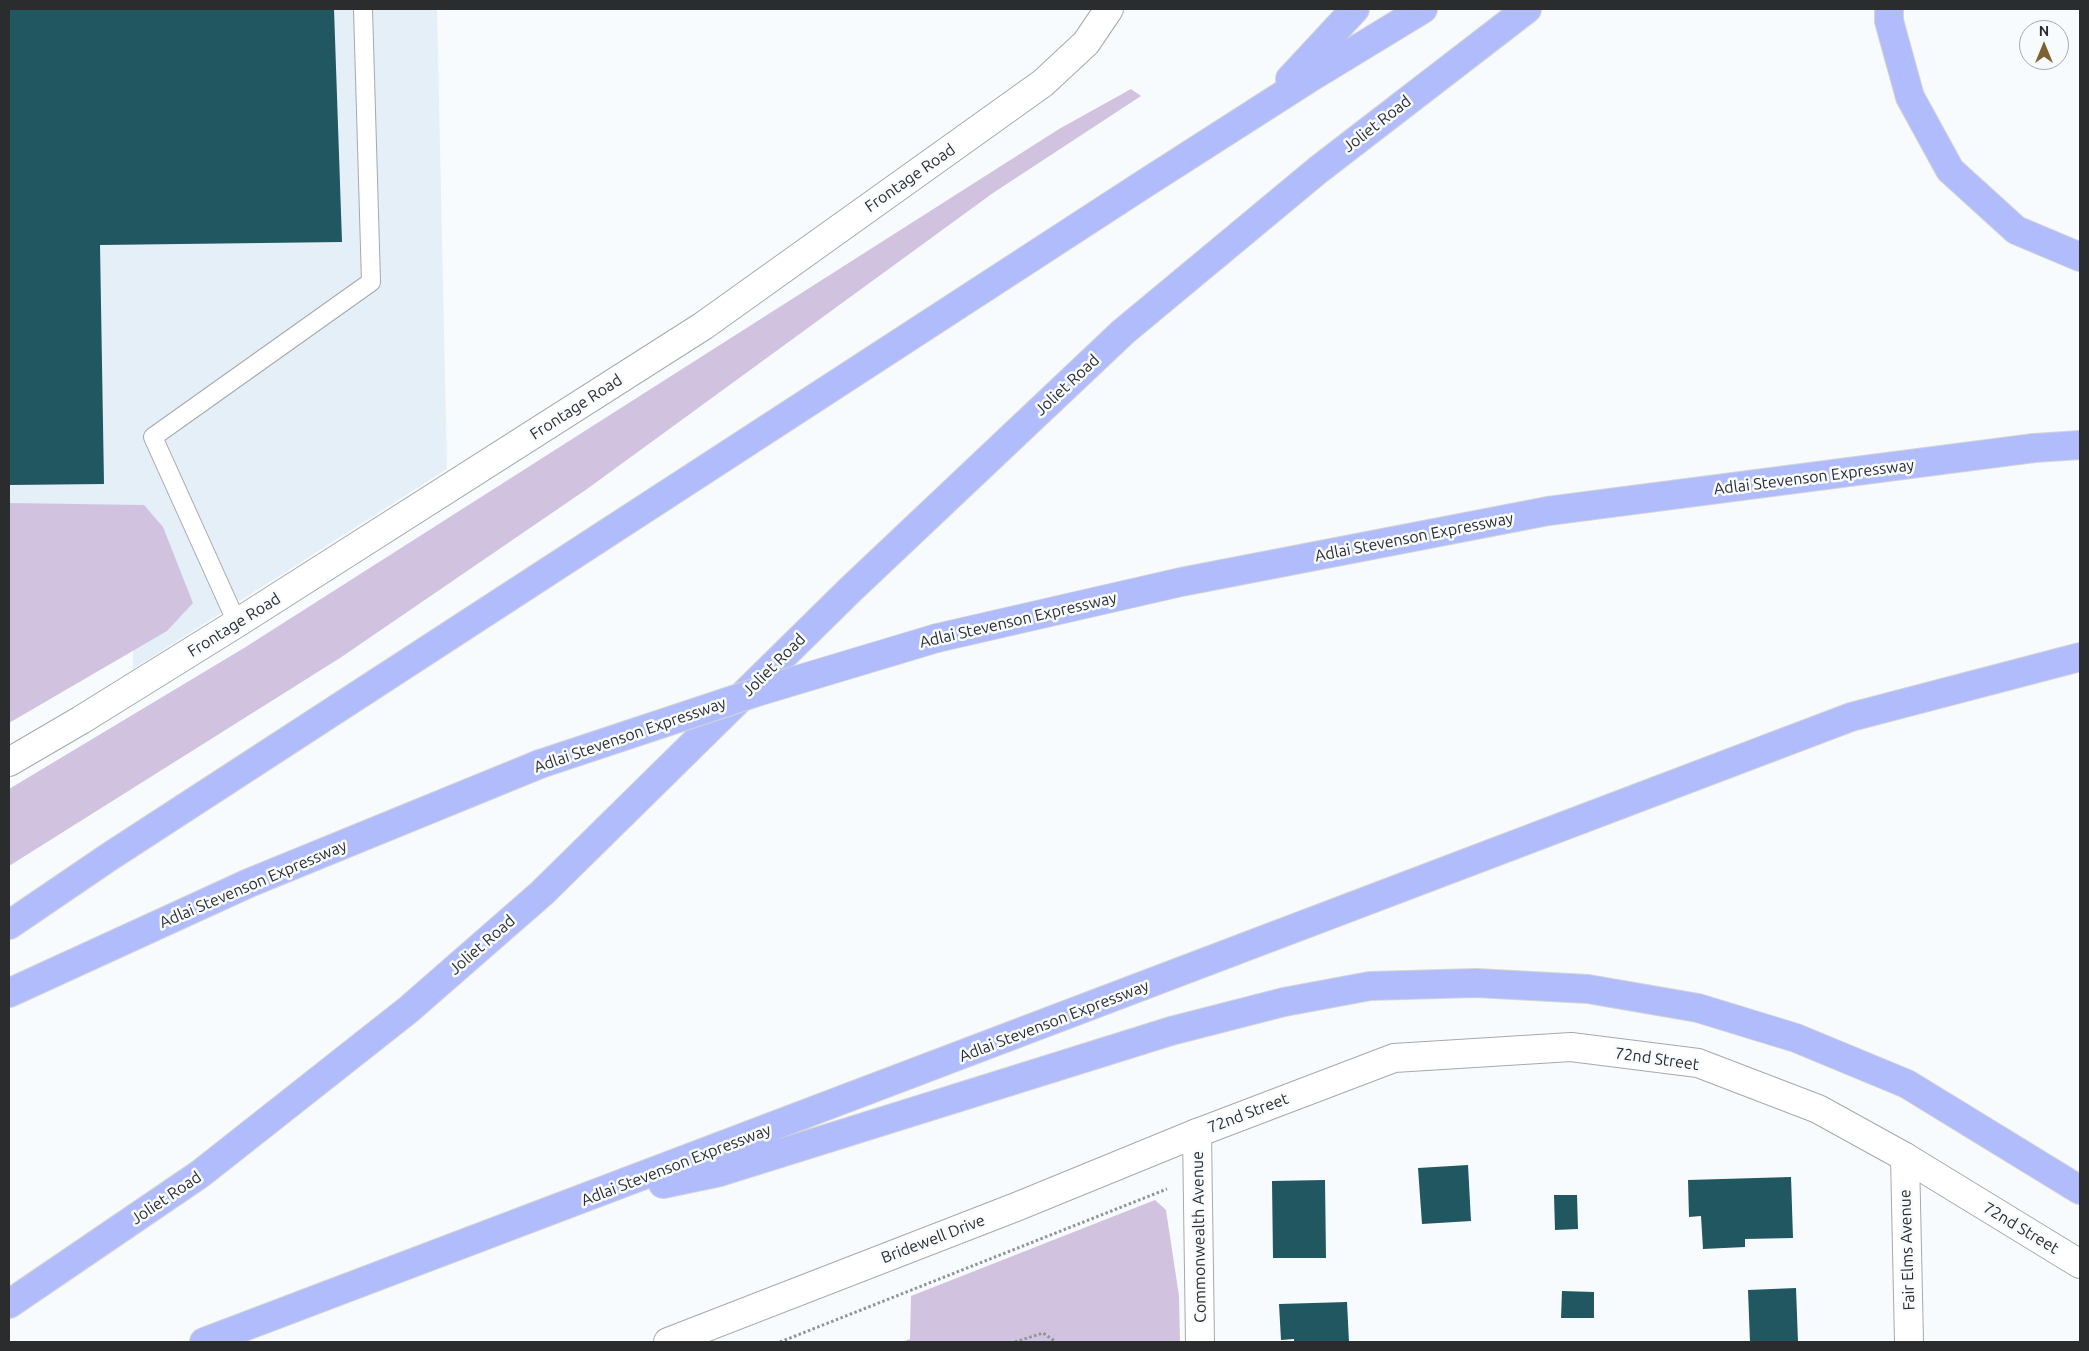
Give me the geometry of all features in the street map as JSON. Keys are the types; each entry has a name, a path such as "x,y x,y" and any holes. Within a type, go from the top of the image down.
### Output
{"highway":[{"path":"1263,108 1355,9"},
{"path":"9,925 109,857 1263,108 1423,9"},
{"name":"Joliet Road","path":"9,1304 200,1174 408,1010 542,893 850,590 1123,332 1318,170 1527,9"},
{"path":"1889,9 1889,21 1910,97 1950,170 2016,230 2080,257"},
{"name":"Adlai Stevenson Expressway","path":"9,993 250,883 540,764 757,692 937,638 1181,582 1548,511 2034,448 2080,446"},
{"name":"Adlai Stevenson Expressway","path":"204,1342 1851,717 2080,657"},
{"path":"585,1199 720,1172 1171,1031 1284,1002 1370,986 1476,983 1588,989 1698,1008 1796,1038 1907,1084 2080,1190"}],"street":[{"name":"Frontage Road","path":"9,762 81,720 237,623 702,326 1043,83 1086,43 1109,9"},
{"name":"72nd Street","path":"1197,1133 1394,1058 1571,1047 1698,1063 1818,1109 1905,1157 2080,1264"},
{"name":"Bridewell Drive","path":"668,1342 1016,1207 1197,1133"},
{"name":"Commonwealth Avenue","path":"1197,1133 1200,1342"},
{"name":"Fair Elms Avenue","path":"1905,1157 1909,1342"}],"lane":[{"path":"237,623 153,437 371,282 363,9"}],"path":[{"path":"780,1342 1172,1186"},
{"path":"1015,1342 1043,1333 1056,1342"}],"shaded area":[{"path":"9,9 437,9 447,469 133,669 132,530 9,534"},
{"path":"1131,89 1141,96 993,193 587,489 340,658 9,866 9,789 244,648 1059,129"},
{"path":"9,503 144,505 163,527 193,603 167,631 9,723"},
{"path":"1155,1200 1166,1210 1179,1296 1180,1342 902,1342 910,1339 911,1296"}],"building":[{"path":"9,9 334,9 342,242 100,245 104,484 9,485"},
{"path":"1468,1165 1471,1221 1422,1224 1418,1168"},
{"path":"1791,1177 1793,1238 1745,1239 1745,1247 1703,1249 1701,1216 1689,1217 1688,1180"},
{"path":"1325,1180 1326,1258 1273,1258 1272,1181"},
{"path":"1554,1195 1577,1195 1578,1229 1555,1230"},
{"path":"1796,1288 1798,1342 1750,1342 1748,1290"},
{"path":"1562,1291 1594,1292 1594,1318 1561,1318"},
{"path":"1347,1302 1349,1342 1294,1342 1294,1339 1281,1340 1279,1304"}]}
